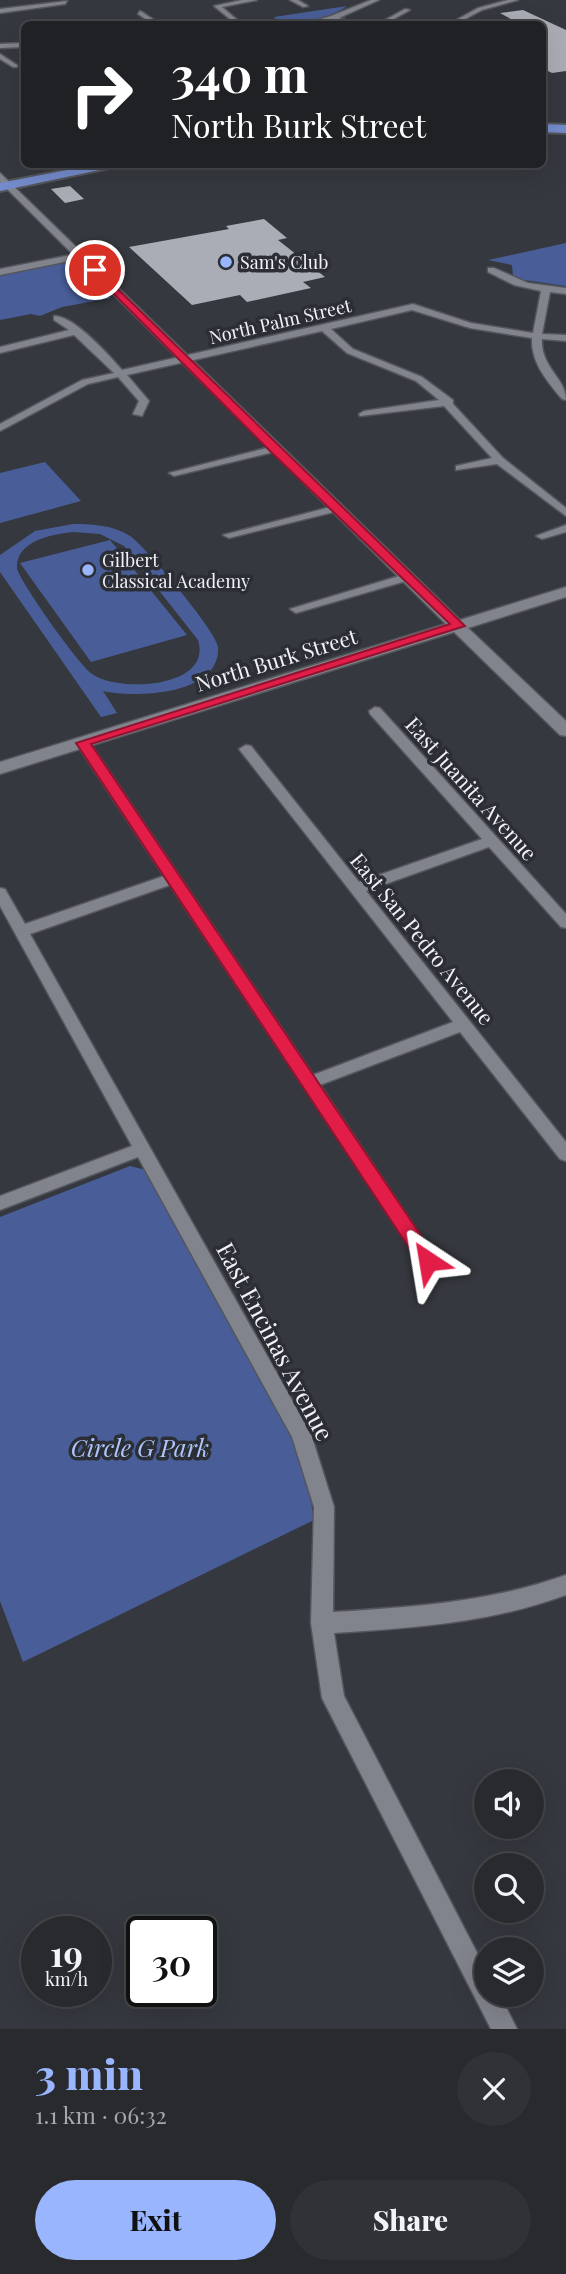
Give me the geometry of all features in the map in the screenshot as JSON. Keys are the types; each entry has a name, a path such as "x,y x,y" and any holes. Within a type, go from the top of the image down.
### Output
{"main road":[{"path":"546,122 566,123"},
{"path":"546,128 566,129"},
{"path":"3,181 64,168"},
{"path":"3,181 94,168"}],"street":[{"path":"235,21 217,6 254,0"},
{"path":"293,0 305,6"},
{"path":"320,21 376,0"},
{"path":"451,21 493,0"},
{"path":"451,21 480,9 515,0"},
{"path":"0,11 64,1"},
{"path":"387,21 407,10"},
{"path":"141,13 153,21"},
{"path":"333,18 344,21"},
{"path":"0,46 21,45"},
{"path":"0,56 15,66"},
{"path":"3,181 274,449 566,731"},
{"path":"0,272 81,256"},
{"path":"491,271 504,280 566,291"},
{"path":"546,289 535,336 540,369 566,397"},
{"name":"North Palm Street","path":"0,428 70,388 120,373 412,307 441,318 507,335 535,336"},
{"path":"57,318 78,331 144,401 138,414"},
{"path":"324,327 350,351 419,379 449,402 499,460 566,513"},
{"path":"0,350 78,331"},
{"path":"535,336 566,338"},
{"path":"364,414 449,402"},
{"path":"174,473 274,449"},
{"path":"460,468 499,460"},
{"path":"229,535 338,508"},
{"path":"541,536 566,528"},
{"path":"296,609 409,577"},
{"name":"North Burk Street","path":"0,768 566,592"},
{"name":"East Juanita Avenue","path":"375,711 566,923"},
{"path":"83,743 428,1261"},
{"name":"East San Pedro Avenue","path":"246,749 566,1154"},
{"path":"356,889 491,841"},
{"path":"22,931 174,878"},
{"name":"East Encinas Avenue","path":"0,893 301,1434 314,1468 324,1507 322,1623 333,1698 504,2029"},
{"path":"311,1082 464,1024"},
{"path":"0,1203 142,1149"},
{"path":"322,1623 495,1609 526,1602 566,1585"}],"green space":[{"path":"347,6 315,20 278,21 274,17"},
{"path":"566,243 566,286 517,279 513,276 512,265 488,260"},
{"path":"73,261 111,298 62,307 40,316 31,314 0,320 0,274"},
{"path":"45,462 81,501 0,523 0,473"},
{"path":"88,524 110,527 130,536 179,589 215,638 218,647 215,663 206,676 173,690 154,693 103,691 117,713 101,717 0,572 0,555 35,531","holes":["74,532 100,534 124,546 198,640 199,656 192,668 178,677 141,684 105,680 92,674 64,641 21,578 17,569 18,559 22,552 36,541"]},
{"path":"110,540 187,635 91,662 20,563"},
{"name":"Circle G Park","path":"130,1166 146,1170 295,1440 307,1477 314,1520 23,1662 0,1601 0,1217"}],"building":[{"path":"523,10 566,30 566,71 552,73 546,70 546,21 515,21 500,13"},
{"path":"70,186 84,199 65,203 51,189"},
{"name":"Sam's Club","path":"264,219 287,238 278,240 325,277 303,282 311,288 247,302 240,295 192,305 129,247 229,229 226,226"}],"place":[{"name":"Sam's Club","path":"226,262"},
{"name":"Gilbert Classical Academy","path":"88,570"}],"route":[{"path":"95,270 274,449 458,626 83,743 428,1261"}]}
